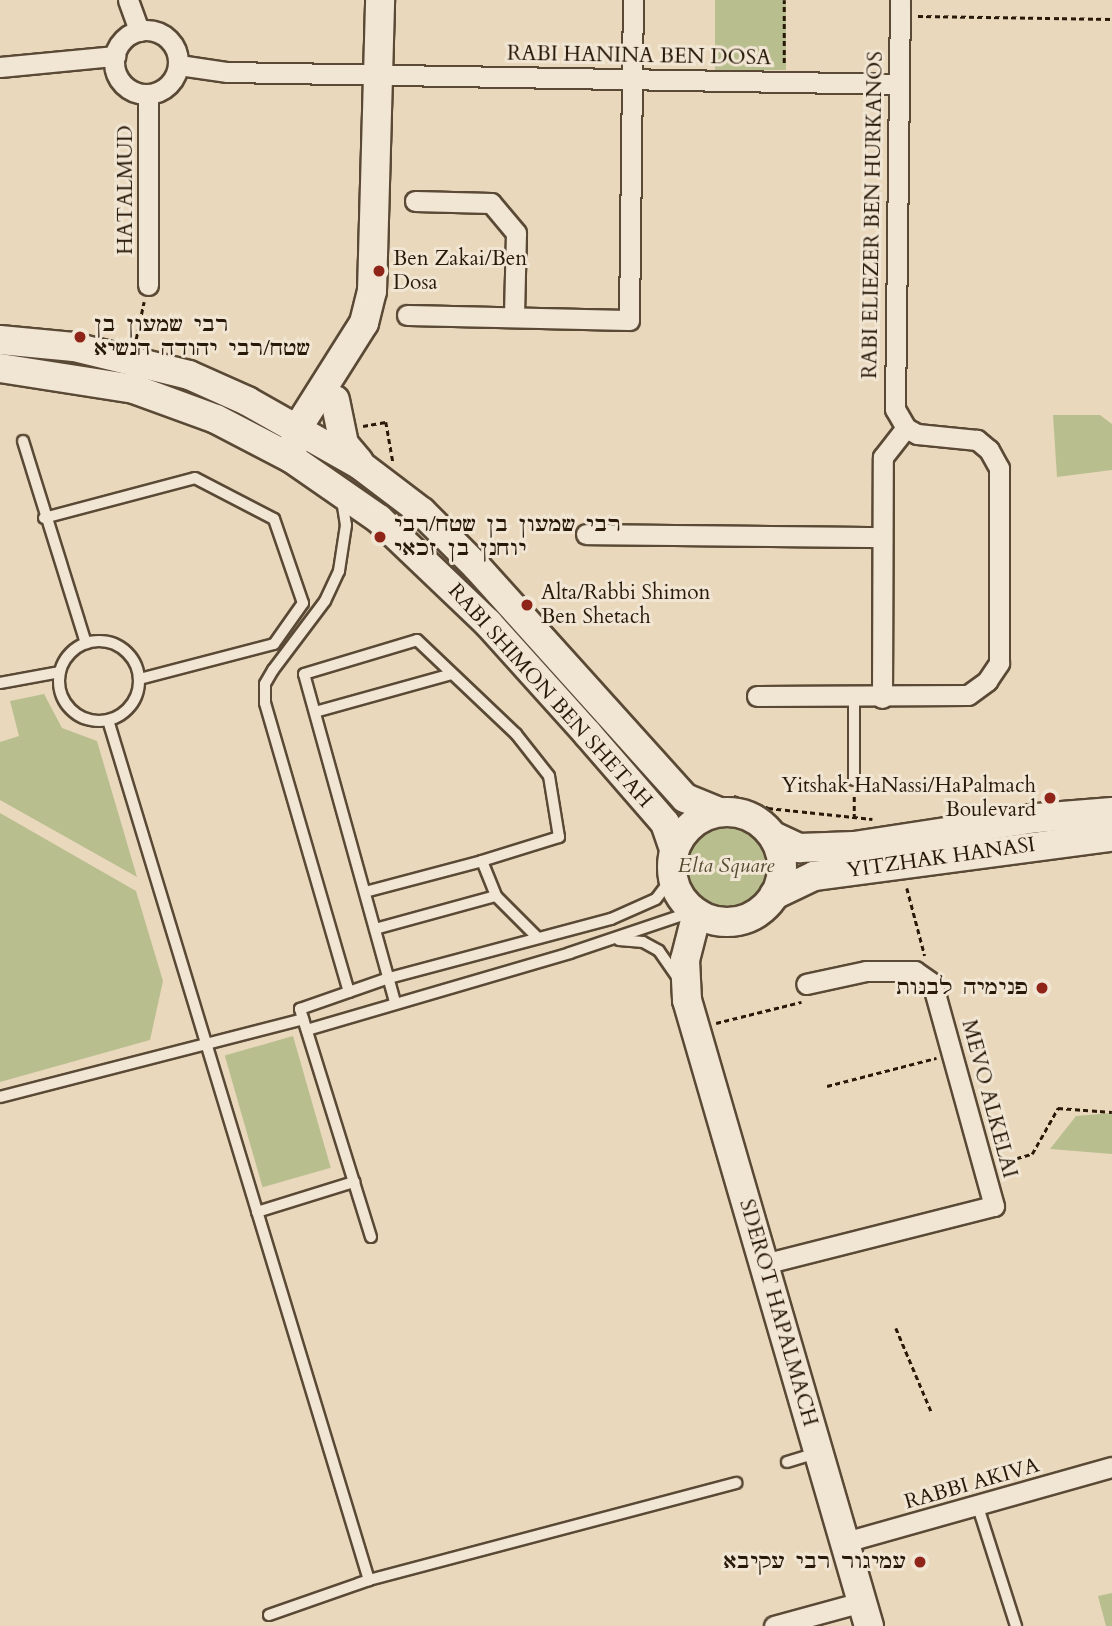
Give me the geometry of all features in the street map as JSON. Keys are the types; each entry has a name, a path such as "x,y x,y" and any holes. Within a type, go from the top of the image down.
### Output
{"street":[{"path":"128,0 139,31"},
{"path":"291,458 316,432 329,394 365,323 372,290 380,0"},
{"path":"407,315 629,320 633,0"},
{"name":"RABI ELIEZER BEN HURKANOS","path":"900,8 892,393 899,420 906,428"},
{"path":"0,67 114,56 126,37 139,31 164,36 175,48 178,65 165,89 148,95"},
{"name":"HATALMUD","path":"114,56 119,80 132,92 148,95 148,285"},
{"name":"RABI HANINA BEN DOSA","path":"178,65 227,72 899,83"},
{"path":"415,201 491,203 516,233 514,317"},
{"path":"0,340 74,347 189,375 316,432"},
{"name":"RABI SHIMON BEN SHETAH","path":"0,368 134,389 216,419 291,458 379,519 488,623 665,823 674,849"},
{"path":"247,401 283,404 329,394"},
{"path":"316,432 329,394"},
{"path":"757,696 882,698 968,695 987,681 999,663 999,468 989,450 977,440 906,428 883,457 882,698"},
{"name":"RABI SHIMON BEN SHETAH","path":"316,432 422,512 476,565 685,798 726,804"},
{"path":"586,534 881,537"},
{"path":"726,804 750,816 773,836 782,865 774,895 752,916 704,915 678,893 672,878 674,849 691,824 726,804"},
{"name":"YITZHAK HANASI","path":"773,836 799,848 854,846 1037,818 1112,811"},
{"name":"YITZHAK HANASI","path":"774,895 814,876 1112,836"},
{"name":"SDEROT HAPALMACH","path":"704,915 685,960 687,1000 866,1614"},
{"path":"805,992 878,971 915,971 932,983"},
{"name":"MEVO ALKELAI","path":"764,1264 994,1206 932,983"},
{"name":"RABBI AKIVA","path":"845,1542 978,1507 1112,1467"},
{"path":"774,1626 866,1614"}],"lane":[{"path":"23,441 44,518 86,643"},
{"path":"44,518 195,478 274,519 303,603 274,644 140,679"},
{"path":"340,492 346,525 340,571 325,601 272,670 265,684 265,703 349,992"},
{"path":"98,640 122,647 137,666 140,679 132,705 108,720 82,717 71,709 59,686 60,672 74,649 86,643 98,640"},
{"path":"365,892 559,837 549,776 541,762 417,640 304,674 395,1002"},
{"path":"0,682 60,672"},
{"path":"315,712 452,674"},
{"path":"854,697 854,780"},
{"path":"108,720 369,1580"},
{"path":"482,860 496,895 538,938"},
{"path":"0,1097 302,1014 349,992 388,978 538,938 560,936 639,910 656,899 672,878"},
{"path":"375,929 496,895"},
{"path":"307,1030 395,1002 704,915"},
{"path":"615,939 643,942 659,951 676,972 687,1000"},
{"path":"302,1014 371,1237"},
{"path":"257,1212 354,1182"},
{"path":"787,1462 819,1452"},
{"path":"270,1615 369,1580 736,1483"},
{"path":"978,1507 1016,1626"}],"path":[{"path":"783,82 784,0"},
{"path":"900,8 1112,19"},
{"path":"131,360 148,285"},
{"path":"316,432 386,422 394,467"},
{"path":"854,780 854,821"},
{"path":"726,804 854,821 881,818"},
{"path":"901,864 932,983"},
{"path":"695,1028 805,992"},
{"path":"827,1086 953,1054"},
{"path":"984,1168 1032,1154 1058,1108 1112,1112"},
{"path":"896,1328 931,1411"}],"green space":[{"path":"715,0 786,0 786,70 715,70"},
{"path":"1053,415 1100,415 1112,424 1112,470 1057,477"},
{"path":"44,694 62,728 97,741 137,877 0,800 0,742 19,736 10,701"},
{"path":"0,813 136,891 163,981 150,1040 0,1082"},
{"name":"Elta Square","path":"726,822 751,829 763,841 770,866 763,891 751,903 726,910 701,903 689,891 682,866 689,841 701,829"},
{"path":"293,1036 331,1168 263,1187 225,1056"},
{"path":"1112,1113 1112,1154 1050,1149 1076,1116"},
{"path":"1112,1593 1112,1626 1106,1626 1098,1596"}],"place":[{"name":"Ben Zakai/Ben Dosa","path":"379,271"},
{"name":"רבי שמעון בן שטח/רבי יהודה הנשיא","path":"80,337"},
{"name":"רבי שמעון בן שטח/רבי יוחנן בן זכאי","path":"380,537"},
{"name":"Alta/Rabbi Shimon Ben Shetach","path":"527,605"},
{"name":"Yitshak HaNassi/HaPalmach Boulevard","path":"1050,798"},
{"name":"פנימיה לבנות","path":"1042,988"},
{"name":"עמיגור רבי עקיבא","path":"920,1562"}]}
